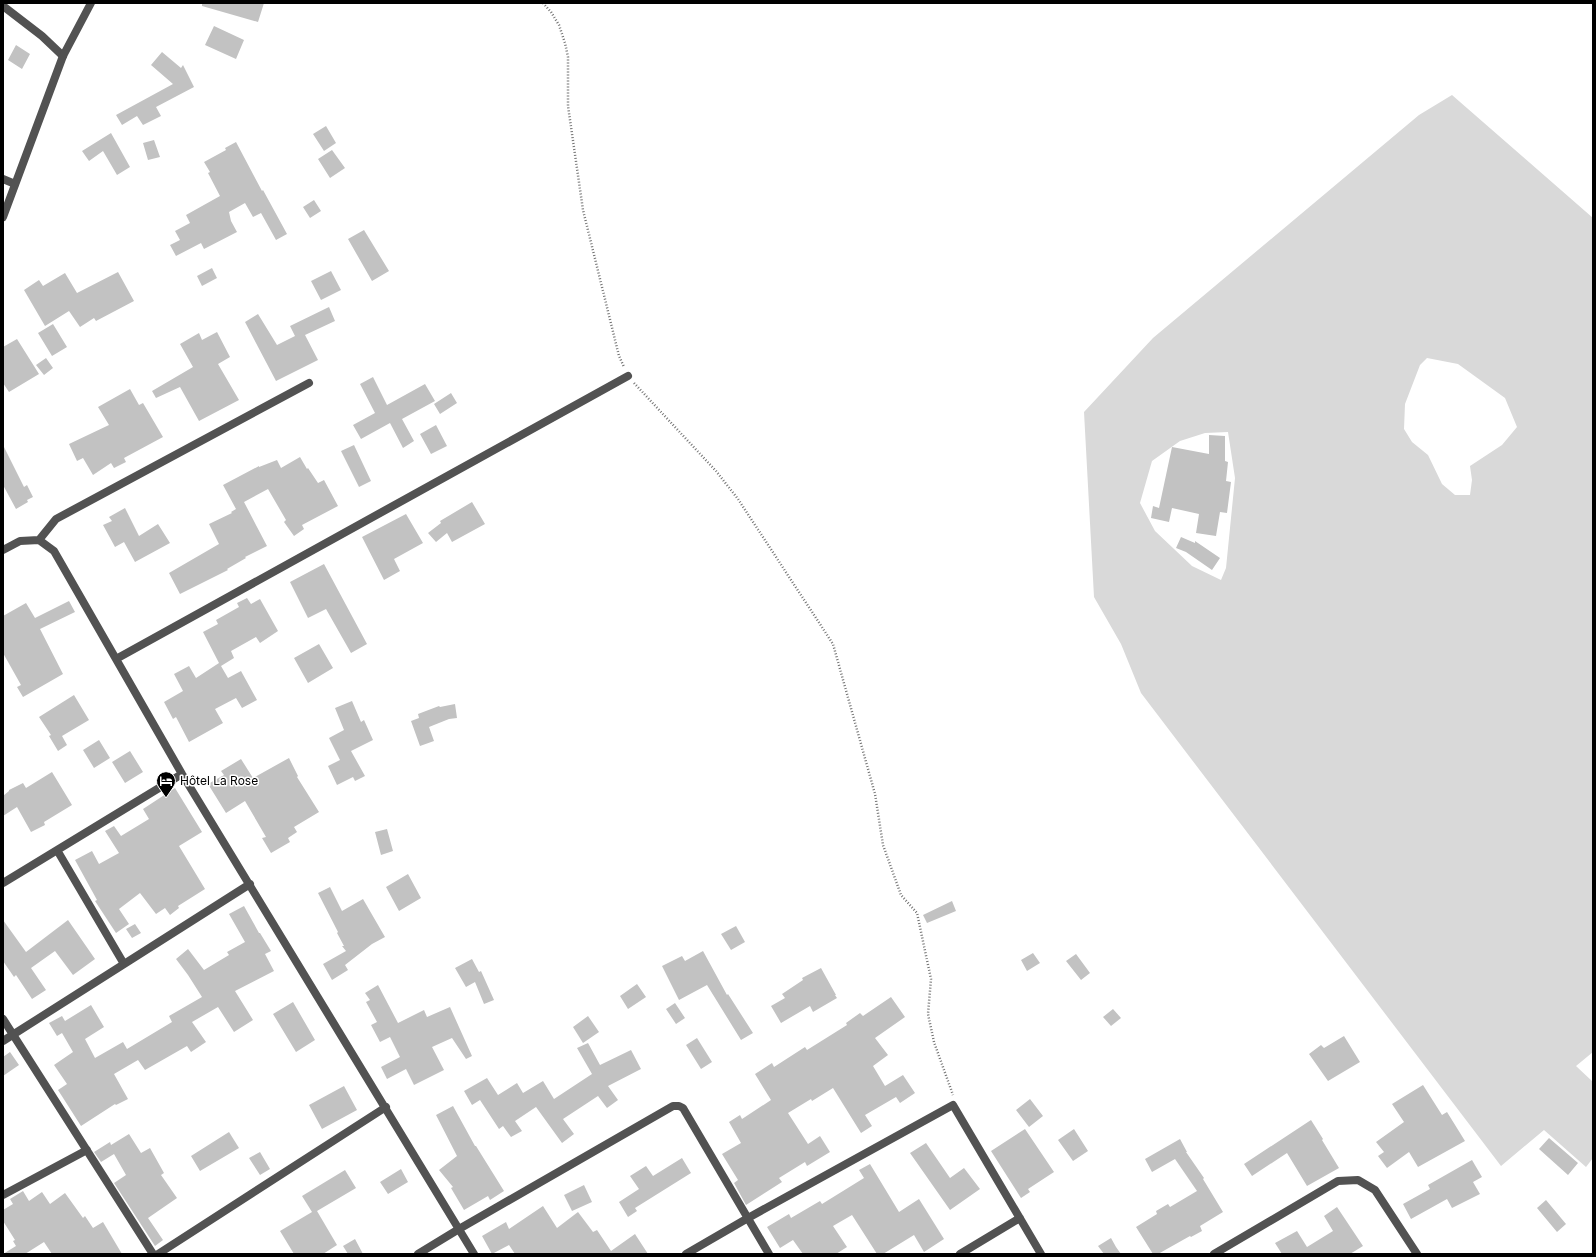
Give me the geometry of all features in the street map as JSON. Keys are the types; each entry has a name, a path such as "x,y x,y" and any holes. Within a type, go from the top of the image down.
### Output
{"street":[{"path":"3,217 63,56 91,3"},
{"path":"3,6 42,36 63,56"},
{"path":"3,179 15,184"},
{"path":"116,659 628,376"},
{"path":"39,540 56,519 309,383"},
{"path":"3,550 20,541 39,540 54,551 182,774 386,1107 474,1254"},
{"path":"3,883 182,774"},
{"path":"57,850 124,964"},
{"path":"3,1041 250,884"},
{"path":"3,1019 153,1254"},
{"path":"686,1254 748,1218 953,1105 1041,1254"},
{"path":"418,1254 673,1106 679,1106 683,1108 769,1254"},
{"path":"158,1254 386,1107"},
{"path":"3,1195 87,1150"},
{"path":"1214,1254 1338,1181 1358,1180 1374,1190 1417,1254"},
{"path":"960,1254 1020,1218"}],"path":[{"path":"543,3 559,25 565,43 568,58 568,106 583,210 619,356 628,376 716,471 738,498 833,644 875,794 883,845 902,895 917,912 931,979 928,1014 934,1042 954,1093 953,1105"}],"shaded area":[{"path":"1452,95 1593,218 1593,1052 1576,1066 1593,1082 1593,1158 1586,1167 1544,1130 1501,1166 1141,693 1121,644 1094,597 1084,412 1153,338 1419,115","holes":["1427,358 1458,364 1505,398 1517,427 1502,445 1470,466 1472,480 1470,495 1455,495 1442,484 1428,455 1412,442 1404,429 1405,404 1420,365","1228,432 1235,478 1226,568 1221,580 1192,566 1155,531 1140,503 1152,461 1180,441 1205,433"]}],"building":[{"path":"202,3 264,3 258,22 202,6"},
{"path":"214,26 244,40 236,59 205,45"},
{"path":"16,45 30,54 22,69 8,60"},
{"path":"162,52 181,68 183,65 194,87 156,107 161,116 143,125 137,116 122,125 116,115 173,84 151,65"},
{"path":"326,126 336,143 324,151 313,134"},
{"path":"111,133 130,167 117,175 103,151 89,161 82,151"},
{"path":"154,140 160,157 148,160 143,143"},
{"path":"236,142 287,234 276,240 261,213 253,217 245,203 229,212 231,221 237,232 204,249 201,243 176,256 170,245 180,240 175,231 190,223 186,215 220,196 204,162 226,150 225,148"},
{"path":"332,150 345,168 330,178 318,159"},
{"path":"314,200 321,211 310,218 303,207"},
{"path":"364,230 389,271 372,281 348,239"},
{"path":"212,268 217,278 202,286 197,276"},
{"path":"331,271 341,290 321,300 311,281"},
{"path":"118,272 134,301 96,321 94,318 80,327 69,311 45,326 24,290 39,280 43,286 65,273 77,293"},
{"path":"329,307 335,321 305,335 318,360 276,381 245,322 258,314 277,345 295,336 290,326"},
{"path":"53,324 67,347 52,356 38,333"},
{"path":"217,332 230,357 218,364 239,400 199,421 180,387 156,398 152,391 193,367 180,344 199,333 202,340"},
{"path":"17,339 39,374 9,392 3,383 3,347"},
{"path":"46,358 53,368 44,375 36,365"},
{"path":"373,377 387,405 425,384 435,401 402,419 414,441 403,448 390,423 361,439 353,425 375,413 360,384"},
{"path":"130,389 139,405 143,403 163,437 124,458 126,462 114,468 111,463 93,475 83,458 77,461 69,444 109,425 98,407"},
{"path":"451,393 457,403 440,414 434,404"},
{"path":"436,425 447,446 431,454 420,434"},
{"path":"1209,435 1225,436 1225,461 1228,462 1226,481 1231,482 1227,513 1220,512 1216,536 1196,533 1199,514 1172,508 1169,522 1151,518 1153,506 1159,508 1172,447 1209,454"},
{"path":"3,445 24,487 27,485 33,497 27,500 28,502 16,509 3,485"},
{"path":"354,445 371,481 359,487 341,451"},
{"path":"300,457 318,483 324,480 338,506 302,525 304,529 294,536 284,522 286,520 268,489 244,502 267,546 245,557 246,558 227,569 228,570 180,594 169,573 219,544 209,524 232,513 231,512 236,509 223,485 259,466 277,460 281,468"},
{"path":"472,502 485,524 452,542 447,533 436,542 428,533 441,523 440,521"},
{"path":"125,508 139,536 158,524 170,543 135,562 124,542 115,547 103,525 112,521 109,517"},
{"path":"406,514 423,543 394,559 400,571 384,580 362,537"},
{"path":"1181,537 1195,543 1195,541 1220,558 1212,570 1186,552 1176,548"},
{"path":"324,564 367,644 351,653 326,609 308,618 290,582"},
{"path":"247,598 251,604 260,599 278,631 260,643 256,637 231,651 234,658 221,666 228,678 241,671 257,700 242,708 236,698 215,709 223,723 189,742 176,717 173,719 164,702 183,691 174,674 189,666 196,678 219,663 203,632 218,624 216,620 239,607 237,603"},
{"path":"69,601 75,612 40,629 63,674 23,697 17,687 21,685 3,653 3,616 26,603 35,618"},
{"path":"319,644 333,668 308,683 294,658"},
{"path":"74,695 89,720 62,736 67,745 58,751 49,736 51,735 39,717"},
{"path":"352,701 361,722 364,720 373,740 351,751 365,776 355,781 353,777 337,785 328,766 340,760 329,738 344,730 335,708"},
{"path":"455,704 457,718 449,719 429,727 434,741 420,746 411,721 419,718 418,714 439,706"},
{"path":"99,740 110,758 94,768 83,750"},
{"path":"130,751 143,772 125,783 112,762"},
{"path":"289,758 298,776 297,777 319,812 294,827 297,832 288,838 290,842 271,853 262,838 266,837 245,801 226,813 208,784 224,775 221,771 241,759 253,778"},
{"path":"52,772 72,805 44,822 45,825 31,832 17,807 3,816 3,796 9,790 23,783 26,788"},
{"path":"175,788 202,832 179,846 205,889 178,906 179,908 170,915 165,908 156,914 140,893 119,909 129,924 116,933 95,901 97,900 75,860 92,851 99,864 119,853 105,831 114,826 121,836 149,819 143,809"},
{"path":"387,829 393,851 381,855 375,832"},
{"path":"408,874 421,898 399,911 386,887"},
{"path":"330,887 342,911 363,899 385,937 372,944 345,965 348,970 332,980 323,964 346,951 342,946 344,946 337,933 338,932 318,893"},
{"path":"952,901 956,911 927,923 923,915"},
{"path":"244,906 271,951 265,954 274,971 235,991 253,1020 234,1032 218,1007 192,1022 206,1042 191,1052 187,1046 145,1070 138,1060 114,1074 128,1099 116,1105 115,1104 81,1126 58,1090 67,1084 54,1065 73,1052 62,1033 57,1036 49,1023 62,1016 65,1021 91,1005 104,1027 85,1039 95,1058 123,1042 127,1049 172,1022 169,1016 202,997 176,959 188,949 204,970 229,955 227,952 245,942 229,914"},
{"path":"3,920 26,952 68,920 95,959 73,975 55,951 31,968 46,990 32,999 16,975 14,977 3,961"},
{"path":"135,924 141,933 132,938 126,929"},
{"path":"736,926 745,942 731,950 721,934"},
{"path":"703,951 727,995 728,994 753,1033 741,1040 707,985 679,1000 662,966 682,956 685,961"},
{"path":"1033,953 1040,963 1027,971 1021,960"},
{"path":"1076,954 1090,973 1081,980 1066,961"},
{"path":"472,959 479,972 481,971 494,1000 484,1004 475,982 466,987 455,968"},
{"path":"821,968 837,998 813,1012 810,1006 781,1023 771,1006 785,998 782,994 803,980 802,978"},
{"path":"637,984 646,997 628,1009 620,996"},
{"path":"378,985 398,1023 424,1010 427,1017 450,1007 472,1056 466,1059 452,1038 432,1047 444,1070 414,1085 406,1069 387,1079 381,1067 400,1057 390,1037 380,1042 371,1025 377,1022 366,1002 370,1000 365,993"},
{"path":"891,997 905,1017 875,1038 888,1055 873,1066 885,1086 903,1075 915,1093 900,1103 896,1097 865,1115 872,1126 861,1133 833,1088 788,1113 808,1144 820,1136 830,1152 807,1166 805,1162 779,1178 782,1182 746,1205 734,1183 738,1180 722,1154 741,1143 729,1122 740,1115 742,1119 771,1100 755,1074 772,1063 774,1067 805,1047 807,1050 847,1025 846,1023 860,1013 863,1016"},
{"path":"293,1002 315,1040 296,1052 273,1014"},
{"path":"675,1003 685,1018 676,1024 666,1009"},
{"path":"1113,1009 1121,1018 1111,1026 1103,1017"},
{"path":"588,1016 599,1032 583,1043 573,1027"},
{"path":"1344,1036 1360,1062 1328,1081 1309,1054 1321,1045 1324,1048"},
{"path":"697,1038 712,1062 701,1069 686,1045"},
{"path":"588,1043 600,1065 631,1050 641,1069 608,1086 618,1100 607,1108 598,1096 563,1119 574,1134 562,1143 536,1107 515,1121 522,1131 511,1137 503,1126 499,1129 480,1100 472,1105 464,1091 487,1078 498,1095 517,1083 523,1093 543,1081 554,1099 592,1074 577,1048"},
{"path":"10,1052 19,1065 3,1076 3,1057"},
{"path":"1423,1085 1442,1115 1447,1112 1465,1141 1418,1167 1409,1152 1387,1168 1378,1156 1384,1152 1376,1142 1404,1122 1392,1104"},
{"path":"344,1086 357,1110 322,1129 309,1105"},
{"path":"1030,1099 1043,1116 1029,1127 1016,1110"},
{"path":"453,1106 475,1146 504,1191 490,1200 488,1196 464,1210 451,1188 453,1187 439,1170 457,1156 436,1115"},
{"path":"1311,1120 1339,1168 1307,1186 1287,1153 1252,1176 1244,1164"},
{"path":"1025,1129 1054,1172 1028,1189 1030,1192 1021,1198 991,1151"},
{"path":"1074,1129 1088,1151 1073,1161 1058,1140"},
{"path":"229,1132 239,1148 200,1171 191,1156"},
{"path":"129,1134 141,1153 150,1148 164,1173 161,1175 177,1198 148,1218 163,1240 155,1246 114,1183 126,1175 114,1154 101,1162 94,1152 110,1142 111,1145"},
{"path":"1549,1138 1578,1163 1568,1175 1539,1149"},
{"path":"1180,1139 1186,1152 1204,1178 1203,1179 1223,1212 1200,1226 1202,1231 1158,1254 1153,1254 1136,1227 1157,1214 1156,1211 1168,1204 1170,1207 1197,1191 1175,1159 1152,1172 1145,1159"},
{"path":"926,1143 950,1178 964,1168 980,1189 950,1210 910,1153"},
{"path":"260,1152 270,1169 260,1175 249,1158"},
{"path":"682,1158 691,1173 635,1208 637,1211 628,1217 619,1202 639,1189 630,1176 646,1166 653,1176"},
{"path":"1472,1160 1482,1177 1473,1182 1480,1194 1452,1208 1447,1199 1411,1219 1403,1204 1430,1189 1428,1185"},
{"path":"870,1164 899,1212 919,1199 944,1239 924,1252 914,1235 883,1254 877,1254 852,1215 833,1226 847,1247 836,1254 803,1254 793,1240 780,1248 767,1227 789,1214 791,1218 820,1201 822,1204 864,1178 859,1170"},
{"path":"401,1169 408,1182 388,1194 380,1182"},
{"path":"345,1170 356,1188 317,1211 337,1245 323,1254 294,1254 280,1231 312,1212 302,1196"},
{"path":"584,1185 592,1202 572,1211 564,1195"},
{"path":"23,1191 29,1201 42,1192 50,1204 65,1193 83,1218 85,1216 93,1228 103,1222 122,1254 52,1254 44,1242 25,1254 3,1254 16,1246 13,1241 15,1240 3,1221 3,1210 13,1204 10,1199"},
{"path":"1546,1200 1566,1224 1557,1232 1537,1208"},
{"path":"543,1206 557,1228 578,1212 593,1232 597,1230 611,1251 635,1234 648,1254 515,1254 509,1245 492,1254 482,1236 506,1222 509,1229"},
{"path":"1337,1207 1363,1246 1350,1254 1282,1254 1275,1243 1297,1231 1307,1247 1333,1231 1324,1216"},
{"path":"1111,1238 1121,1254 1104,1254 1098,1246"},
{"path":"355,1239 363,1254 348,1254 343,1246"}],"place":[{"name":"Hôtel La Rose","path":"166,798"}]}
